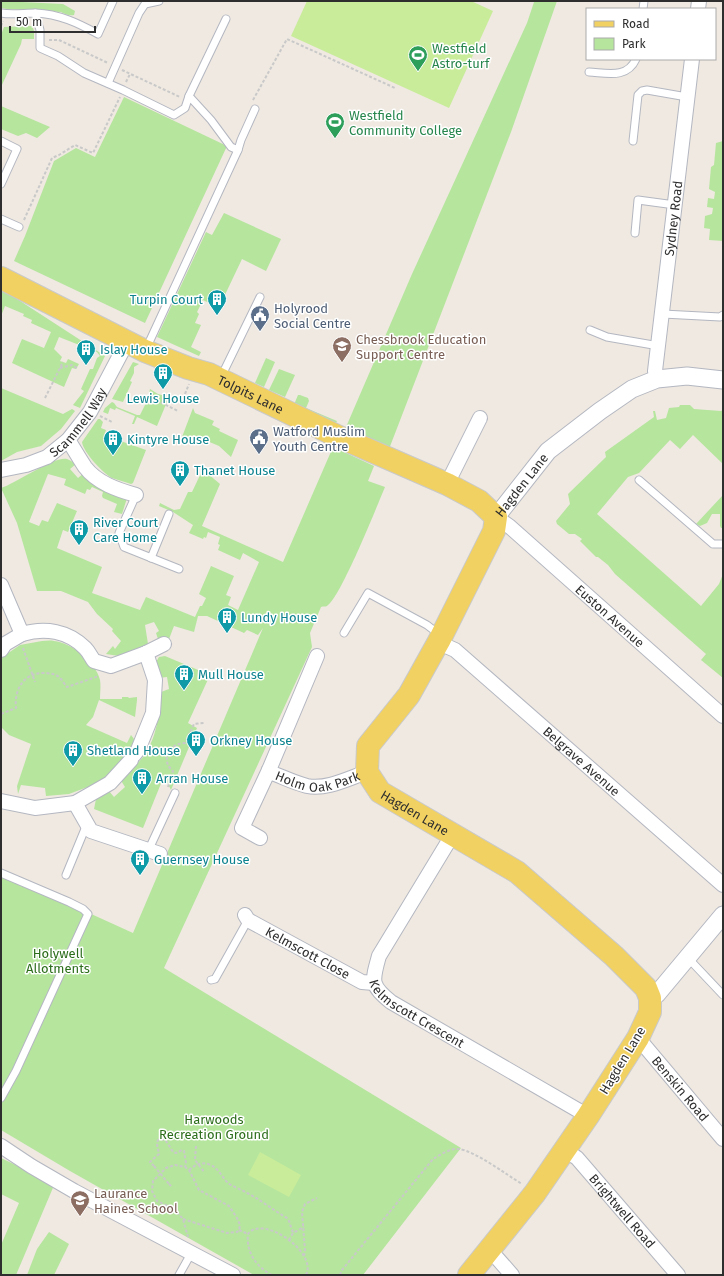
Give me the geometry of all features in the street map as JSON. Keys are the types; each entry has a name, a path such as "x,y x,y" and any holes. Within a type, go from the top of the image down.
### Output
{"main road":[{"name":"Tolpits Lane","path":"1,278 136,346 188,368 209,374 337,436 447,484 479,501 496,517"},
{"name":"Hagden Lane","path":"469,1275 535,1192 571,1154 588,1116 638,1038 650,1012 650,998 646,988 614,956 517,872 380,792 367,772 368,746 409,695 445,642 494,531 496,517"}],"street":[{"name":"Sydney Road","path":"657,378 655,372 692,60"},
{"name":"Scammell Way","path":"1,470 26,465 47,457 68,440 90,412 136,346"},
{"name":"Hagden Lane","path":"496,517 548,451 632,388 657,378 687,376 723,380"},
{"path":"447,484 480,418"},
{"path":"68,440 86,468 98,479 111,487 136,495"},
{"name":"Euston Avenue","path":"496,517 515,532 723,716"},
{"path":"1,585 20,635"},
{"path":"1,650 5,644 20,635 32,631 56,631 68,636 86,649 94,661 111,666 146,653 164,644"},
{"name":"Belgrave Avenue","path":"445,642 723,885"},
{"path":"1,801 35,808 75,803 110,784 135,753 153,713 154,680 146,653"},
{"path":"260,838 242,828 269,770 317,656"},
{"name":"Holm Oak Park","path":"269,770 272,773 308,786 321,786 337,783 367,772"},
{"path":"75,803 91,831 154,851"},
{"name":"Kelmscott Crescent","path":"453,834 379,956 375,970 374,983 379,992 391,1002 588,1116"},
{"path":"650,998 657,994 723,915"},
{"name":"Kelmscott Close","path":"246,917 362,982 374,983"},
{"name":"Benskin Road","path":"638,1038 723,1139"},
{"path":"1,1146 31,1166 74,1190 189,1253 233,1275"},
{"name":"Brightwell Road","path":"571,1154 678,1275"},
{"path":"490,1250 512,1275"}],"lane":[{"path":"1,13 35,13 59,16 98,34 113,1"},
{"path":"108,83 139,13 145,4 159,1"},
{"path":"35,13 40,30 40,48 58,56 84,73 174,115 185,108 226,18"},
{"path":"589,72 622,73 627,70 635,60"},
{"path":"633,141 638,95 642,91 647,90 687,97"},
{"path":"188,99 211,120 230,147 238,150"},
{"path":"136,346 238,150 255,109"},
{"path":"1,142 17,149 1,184"},
{"path":"635,233 638,200 675,205"},
{"path":"1,219 17,226"},
{"path":"220,379 260,296"},
{"path":"663,314 720,317 723,315"},
{"path":"590,330 608,337 659,346"},
{"path":"639,480 713,544 723,544"},
{"path":"136,495 119,533 124,547 179,569"},
{"path":"151,558 169,514"},
{"path":"344,633 368,593 427,625 445,642"},
{"path":"154,851 174,795"},
{"path":"66,875 88,824"},
{"path":"1,872 69,902 83,909 88,914 16,1071 1,1098"},
{"path":"211,980 215,979 246,917"},
{"path":"688,958 723,995"},
{"path":"179,1275 188,1259 189,1253"}],"path":[{"path":"255,109 253,100 287,38 395,88"},
{"path":"40,41 59,40 130,74 188,99"},
{"path":"17,226 23,221 52,158 75,145 93,153 130,74"},
{"path":"46,398 63,362"},
{"path":"60,368 72,365 77,368"},
{"path":"152,398 178,411"},
{"path":"20,635 35,682"},
{"path":"1,714 16,708 18,689 22,682 32,674 49,673 61,679 67,687 101,675 104,664"},
{"path":"174,795 168,787 173,771 171,770 167,759 168,753 174,746 180,743 185,743 194,724 204,723"},
{"path":"135,753 168,753"},
{"path":"172,1187 150,1162 159,1154 157,1147 158,1140 161,1139 166,1141 172,1152 176,1153 182,1150 184,1151 186,1163 185,1167"},
{"path":"196,1146 195,1160 204,1172"},
{"path":"339,1275 433,1159 446,1152 458,1149 471,1153 522,1184"},
{"path":"188,1170 200,1163 212,1165 217,1168 231,1185 248,1193 286,1218 289,1221 293,1233"},
{"path":"240,1230 240,1225 234,1212 224,1202 200,1190 185,1167 180,1165 170,1166 166,1168 153,1182 152,1191 158,1201 174,1209 183,1219 227,1233 237,1232 240,1230 248,1234"},
{"path":"304,1256 303,1207 305,1204 317,1198"},
{"path":"289,1240 293,1233 304,1227"},
{"path":"272,1275 255,1263 251,1257 248,1247 248,1234 253,1229 262,1228 278,1233 296,1245 304,1256 308,1265 306,1275"}],"green space":[{"path":"1,1 63,4 75,11 74,15 70,15 61,12 7,9 1,8"},
{"name":"Westfield Astro-turf","path":"307,1 471,1 493,11 449,108 291,36"},
{"path":"531,1 557,1 511,132 389,449 346,427 412,274 527,23 534,2"},
{"path":"32,26 34,31 34,39 22,39 1,87 1,35 4,27"},
{"path":"124,97 227,146 145,323 14,261 54,161 76,148 95,157"},
{"path":"1,106 50,127 37,138 26,133 18,136 1,129"},
{"path":"723,141 723,241 709,240 710,229 704,228 705,216 712,214 713,208 707,207 708,198 714,199 715,192 709,189 711,167 714,165 716,143"},
{"path":"224,213 281,239 266,271 242,259 223,299 215,295 211,304 203,300 197,312 199,314 195,323 201,325 191,347 201,352 199,356 157,337 206,232 212,235"},
{"path":"1,291 14,297 105,356 80,408 73,405 84,391 81,389 90,369 93,369 97,358 100,356 97,352 59,337 54,349 62,357 60,361 66,363 68,359 79,364 76,369 72,368 64,387 12,363 22,339 44,348 51,332 31,323 32,320 23,316 24,314 5,306 1,316"},
{"path":"266,358 275,362 264,387 255,383"},
{"path":"133,362 139,364 134,367 134,373 130,381 132,382 123,402 112,399"},
{"path":"279,369 295,375 285,397 269,390"},
{"path":"1,388 63,414 72,409 75,411 61,429 41,446 17,452 1,461"},
{"path":"150,389 158,394 169,397 157,426 137,417 134,424 132,424 135,416 116,408 115,410 110,408 108,414 103,412 112,402 117,407 140,415 148,399"},
{"path":"298,395 308,398 309,401 306,408 337,421 335,425 293,407"},
{"path":"680,405 690,405 694,409 723,410 723,464 693,435 680,449 670,440 639,473 628,477 597,514 701,606 719,584 723,574 723,678 701,660 706,654 615,574 608,565 596,557 580,541 582,539 575,534 569,534 557,524 556,521 570,504 568,494 606,457 605,452 654,417 653,411 655,411 657,420 666,418 669,408 679,407"},
{"path":"193,408 195,413 214,421 212,425 220,429 219,431 238,440 231,457 219,446 193,435 190,440 182,437"},
{"path":"98,419 103,422 101,428 106,430 104,435 146,450 133,483 131,484 112,478 94,462 83,446 82,442"},
{"path":"333,447 374,466 368,481 385,487 358,551 340,587 333,600 327,606 321,607 310,633 312,647 164,968 461,1148 363,1275 254,1275 70,1171 1,1130 1,873 133,933 263,628 258,635 247,630 244,633 207,616 198,616 194,632 174,626 169,639 158,639 156,633 159,631 154,622 145,625 148,644 119,656 106,654 113,646 115,649 121,641 112,631 113,629 97,614 88,602 61,591 37,591 17,523 1,488 53,462 61,459 70,460 76,464 70,469 78,478 84,473 127,498 122,514 114,512 117,504 103,498 103,492 92,487 90,490 87,489 85,494 64,485 66,479 48,474 29,522 39,526 42,520 48,522 57,503 77,511 68,532 63,530 57,548 102,567 92,593 140,610 146,597 195,617 206,598 199,594 211,566 234,576 226,595 231,597 228,605 238,610 259,562 243,553 240,560 218,550 220,545 218,544 220,537 208,532 206,538 204,537 203,539 189,533 193,525 173,512 159,506 160,503 174,510 180,509 188,492 192,492 202,471 207,473 220,484 202,526 283,562"},
{"path":"723,495 723,528 720,526 720,514 712,514 707,523 700,526 696,524"},
{"path":"42,641 52,641 68,645 88,660 98,673 100,680 100,699 137,697 135,717 99,700 93,717 86,725 127,743 131,735 134,739 135,745 132,752 101,782 69,794 46,796 45,788 21,785 18,794 17,786 31,744 9,735 1,727 1,658 20,645"},
{"path":"165,656 210,675 188,723 197,728 171,790 164,776 143,828 94,809 96,799 109,791 114,797 125,787 120,779 141,760 148,750 158,718 161,692 169,689 167,677 159,678 156,662 159,657"},
{"path":"260,1152 301,1175 289,1197 248,1175"},
{"path":"1,1158 55,1183 16,1275 1,1275 1,1245 19,1203 1,1194"},
{"path":"49,1232 69,1244 54,1275 27,1275 37,1249"}],"place":[{"name":"Westfield Astro-turf","path":"418,72"},
{"name":"Westfield Community College","path":"335,139"},
{"name":"Turpin Court","path":"217,316"},
{"name":"Holyrood Social Centre","path":"260,332"},
{"name":"Chessbrook Education Support Centre","path":"342,363"},
{"name":"Islay House","path":"86,366"},
{"name":"Lewis House","path":"163,390"},
{"name":"Watford Muslim Youth Centre","path":"259,455"},
{"name":"Kintyre House","path":"113,456"},
{"name":"Thanet House","path":"180,487"},
{"name":"River Court Care Home","path":"79,546"},
{"name":"Lundy House","path":"227,634"},
{"name":"Mull House","path":"184,691"},
{"name":"Orkney House","path":"196,757"},
{"name":"Shetland House","path":"73,767"},
{"name":"Arran House","path":"142,795"},
{"name":"Guernsey House","path":"140,876"},
{"name":"Laurance Haines School","path":"80,1217"}],"park label":[{"name":"Holywell Allotments","path":"58,960"},
{"name":"Harwoods Recreation Ground","path":"214,1126"}]}
